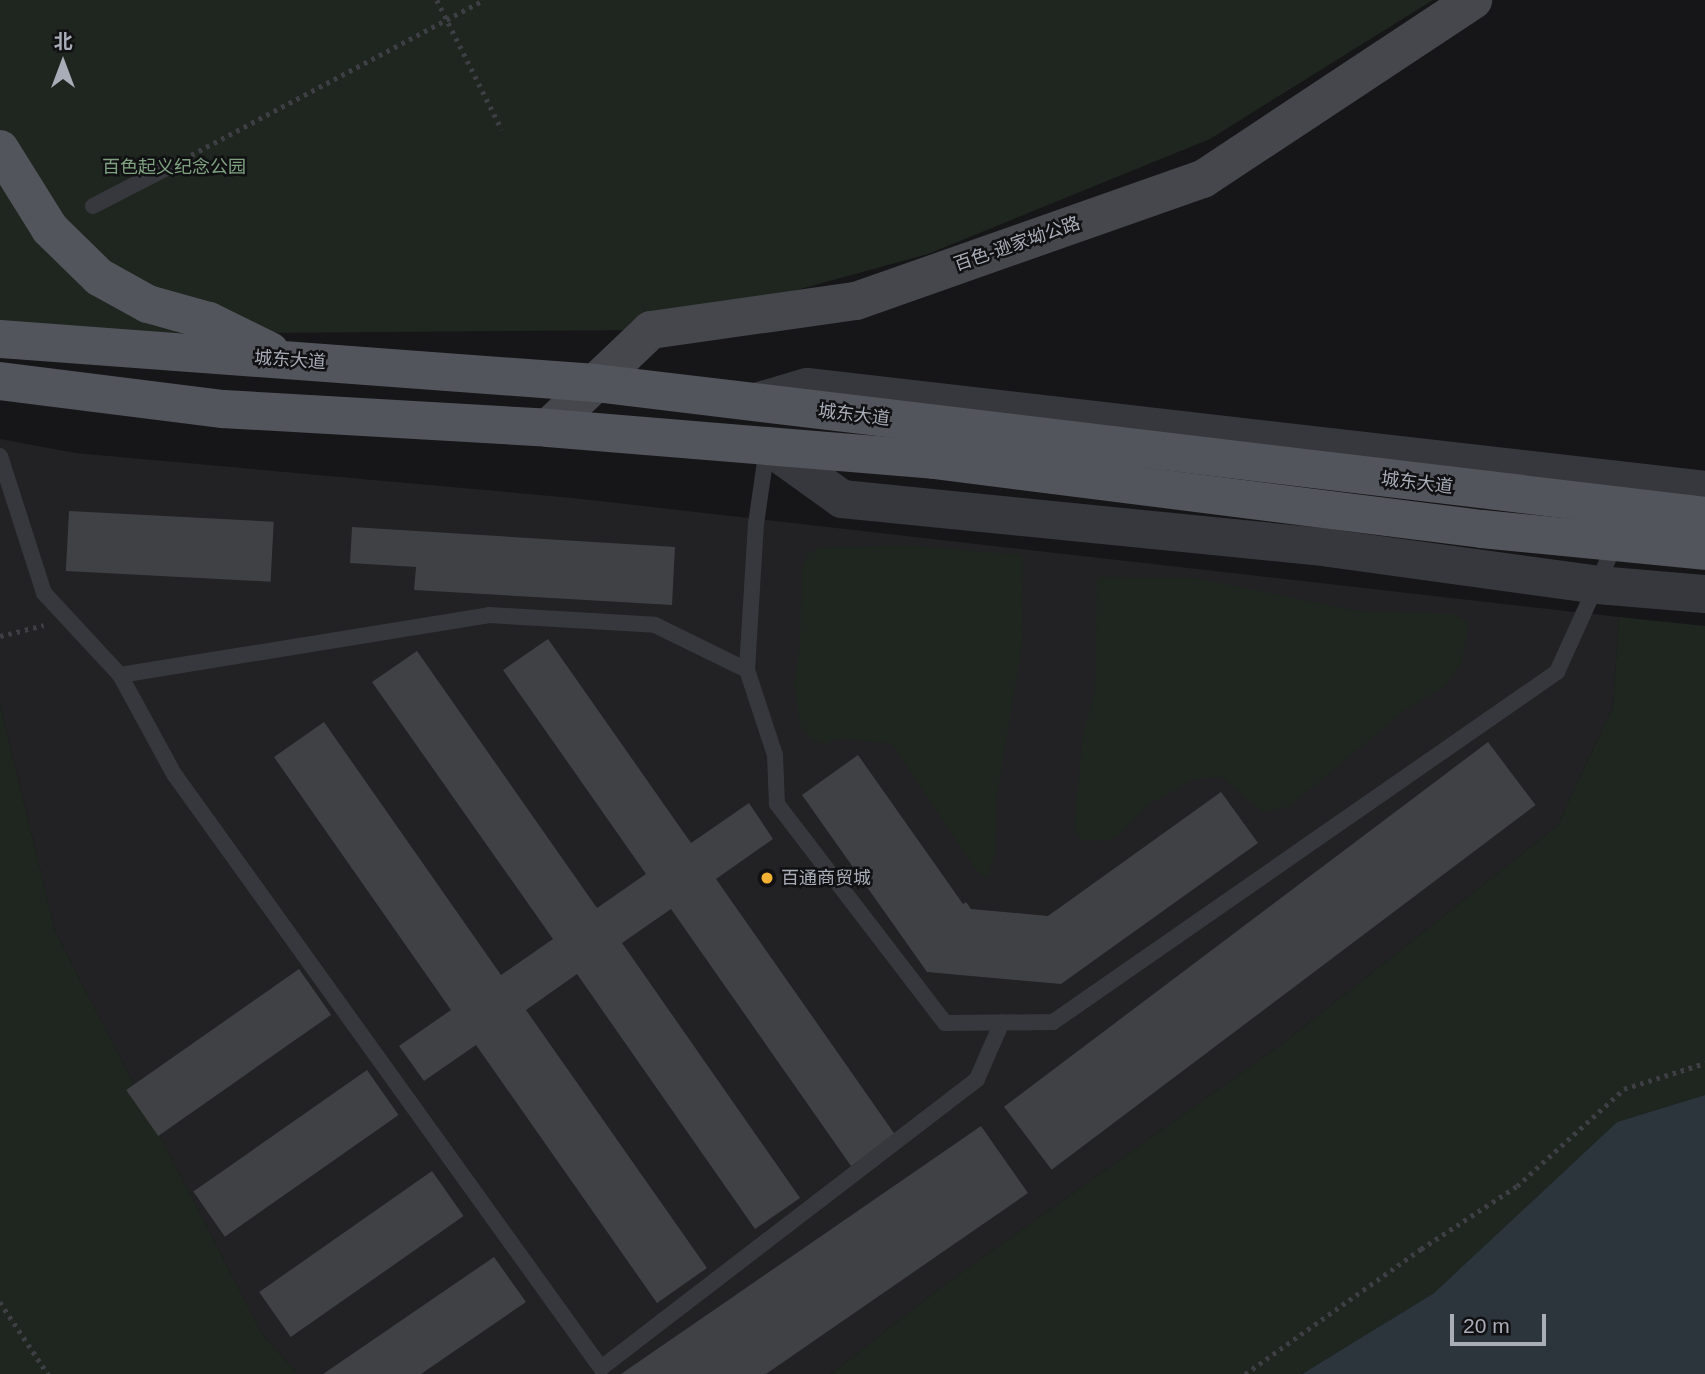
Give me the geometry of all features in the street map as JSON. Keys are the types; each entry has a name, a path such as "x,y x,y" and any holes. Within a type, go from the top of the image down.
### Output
{"main road":[{"name":"百色-逊家坳公路","path":"548,428 651,330 856,300 1203,179 1473,0"},
{"path":"0,149 50,229 99,277 148,304 209,321 288,360"},
{"name":"城东大道","path":"0,339 595,383 1705,516"},
{"name":"城东大道","path":"0,382 223,409 548,428 934,460 1482,528 1705,551"}],"street":[{"path":"756,402 807,387 1705,490"},
{"path":"768,446 842,499 1329,548 1598,585 1705,594"}],"lane":[{"path":"93,206 172,165"},
{"path":"768,446 756,524 747,670 775,755 778,804 945,1023 1053,1022 1557,672 1616,542"},
{"path":"0,456 44,593 120,675 174,774 601,1368 977,1079 1002,1022"},
{"path":"120,675 489,615 655,625 747,670"}],"path":[{"path":"437,0 502,130"},
{"path":"172,165 484,0"},
{"path":"0,636 68,619"},
{"path":"1245,1374 1421,1249 1517,1186 1624,1089 1705,1063"},
{"path":"0,1302 48,1374"}],"shaded area":[{"name":"百通商贸城","path":"0,439 75,453 573,498 1619,617 1613,707 1557,826 1286,1041 940,1288 831,1374 298,1374 262,1334 55,931 0,704"},
{"path":"1705,1095 1705,1374 1302,1374 1434,1293 1617,1122"}],"green space":[{"name":"百色起义纪念公园","path":"0,0 1433,0 1210,139 928,254 651,330 0,335"},
{"path":"918,546 1023,555 1022,646 997,796 995,853 987,879 976,870 892,744 837,738 825,745 811,739 800,725 794,684 800,644 802,568 808,554 820,547"},
{"path":"1097,577 1194,578 1359,611 1455,614 1467,622 1467,635 1461,664 1444,687 1405,710 1290,806 1263,812 1222,777 1194,779 1148,805 1120,834 1107,841 1081,840 1074,828 1083,734 1095,692"},
{"path":"1619,617 1705,626 1705,1095 1617,1122 1434,1293 1302,1374 831,1374 940,1288 1286,1041 1557,826 1613,707"},
{"path":"0,704 55,931 262,1334 298,1374 0,1374"}],"building":[{"path":"69,511 274,522 271,582 66,571"},
{"path":"352,527 675,547 672,605 414,590 416,567 350,563"},
{"path":"548,639 691,843 749,803 773,839 716,879 896,1136 851,1166 671,909 622,943 800,1198 755,1229 577,974 526,1010 707,1268 657,1303 476,1045 424,1081 399,1046 451,1010 274,757 324,722 501,975 553,939 372,682 417,651 597,908 646,874 503,670"},
{"path":"1488,742 1536,805 1052,1170 1004,1107"},
{"path":"858,755 963,904 966,902 971,909 1048,916 1221,792 1258,843 1061,984 927,972 802,795"},
{"path":"299,969 331,1015 158,1136 126,1090"},
{"path":"367,1070 399,1115 225,1237 193,1192"},
{"path":"981,1126 1028,1193 766,1374 621,1374"},
{"path":"432,1171 464,1216 291,1337 259,1292"},
{"path":"494,1257 526,1302 421,1374 323,1374"}],"place":[{"name":"百通商贸城","path":"767,878"}]}
